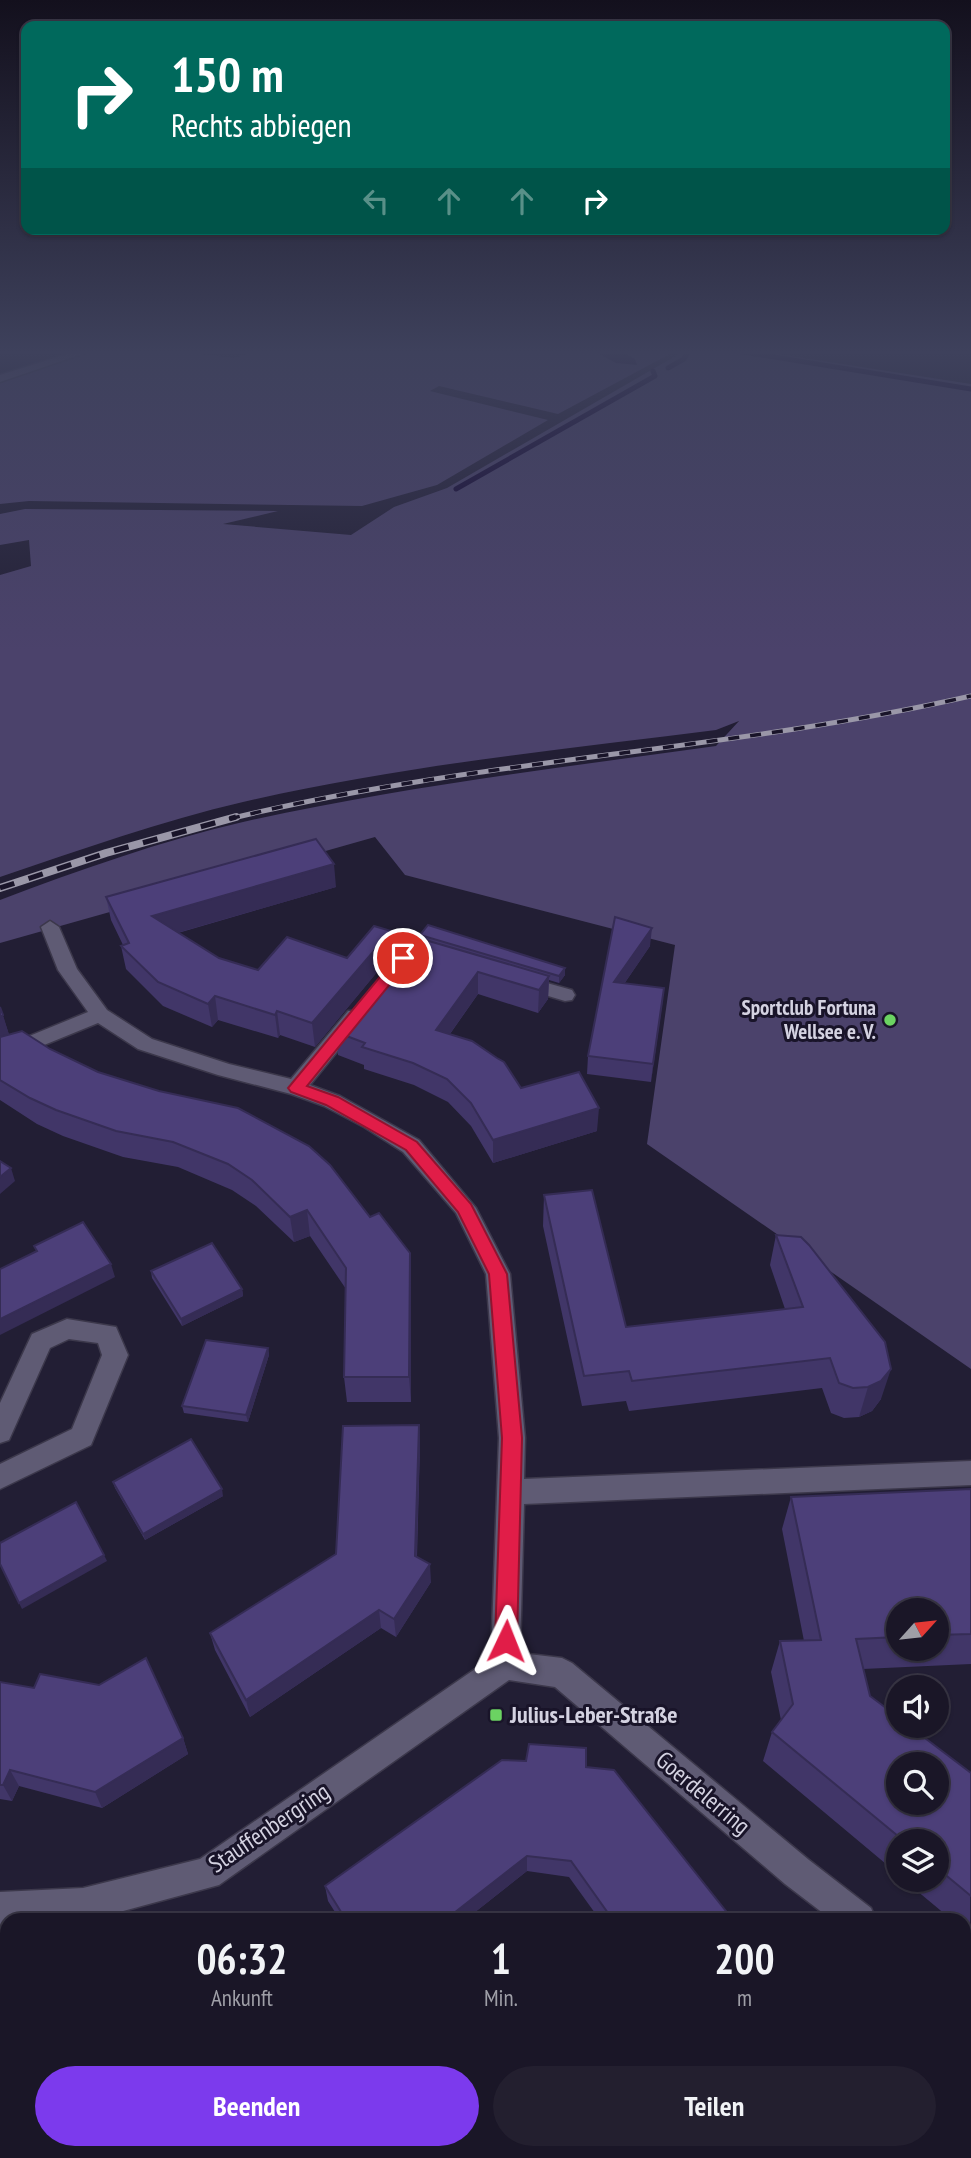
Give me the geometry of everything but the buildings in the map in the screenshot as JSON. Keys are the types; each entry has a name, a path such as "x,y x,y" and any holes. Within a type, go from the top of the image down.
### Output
{"street":[{"path":"50,927 68,970 100,1015 145,1044 186,1059 296,1088 332,1101 411,1146 465,1208 498,1274 512,1438 505,1665"},
{"path":"504,976 565,995"},
{"path":"296,1088 367,1001"},
{"path":"0,1056 100,1015"},
{"path":"0,1432 41,1342 67,1329 107,1334 116,1355 82,1437 0,1477"},
{"path":"511,1492 971,1473"},
{"name":"Stauffenbergring","path":"0,1909 81,1912 207,1873 505,1665"},
{"name":"Goerdelerring","path":"505,1665 562,1673 797,1872 850,1913"}],"shaded area":[{"path":"0,451 496,451 437,485 362,506 29,501 0,504"},
{"path":"512,451 971,451 971,1369 647,1144 675,945 405,875 375,837 0,943 0,900 151,847 243,822 360,798 716,746 739,721 716,730 478,760 301,789 182,818 0,877 0,575 31,566 29,540 0,545 0,514 25,509 278,511 223,524 351,535 394,507 447,488"}],"waterway":[{"path":"456,489 523,451"}],"railway":[{"path":"229,819 413,782 786,730 971,696"},
{"path":"0,888 106,853 236,817"}],"place":[{"name":"Sportclub Fortuna Wellsee e. V.","path":"890,1020"},
{"name":"Julius-Leber-Straße","path":"496,1715"}],"route":[{"path":"403,958 296,1088 332,1101 411,1146 465,1208 498,1274 512,1438 506,1641"}]}
